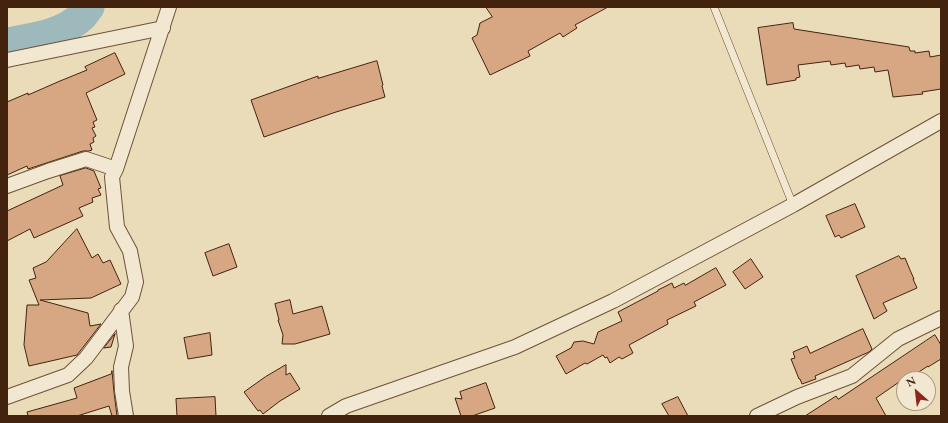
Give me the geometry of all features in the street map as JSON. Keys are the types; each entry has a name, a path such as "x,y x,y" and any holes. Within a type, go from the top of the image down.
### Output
{"street":[{"path":"7,397 68,375 86,358 132,297 136,282 130,251 117,227 112,177 116,169 169,7"},
{"path":"7,60 163,28"},
{"path":"329,416 346,406 515,347 613,300 792,205 941,121"},
{"path":"7,186 86,159 116,169"},
{"path":"121,310 126,346 121,367 122,391 126,416"},
{"path":"757,416 796,397 852,376 898,339 941,318"}],"lane":[{"path":"714,7 792,205"}],"building":[{"path":"486,7 608,7 575,25 577,28 563,37 560,33 528,51 530,56 490,75 472,38 477,35 480,23 492,17"},
{"path":"793,23 794,29 909,47 910,51 915,51 915,53 929,51 930,57 941,55 941,89 922,92 923,94 893,97 888,70 875,72 874,67 860,69 859,65 846,67 845,63 831,65 830,61 798,65 800,77 796,78 796,80 767,85 758,28"},
{"path":"115,53 125,74 86,93 97,120 93,122 95,127 92,128 96,136 93,138 94,142 90,144 92,150 83,151 28,169 27,166 7,175 7,102 28,93 28,95 87,70 85,67"},
{"path":"377,61 385,97 264,137 251,100 318,76 318,78"},
{"path":"86,168 94,171 101,188 98,189 101,195 92,198 93,202 79,208 83,216 34,238 30,229 7,241 7,211 63,185 60,176"},
{"path":"855,204 865,227 841,238 839,235 835,237 826,216"},
{"path":"77,229 92,258 98,254 103,263 110,260 121,284 91,298 40,300 88,313 90,326 101,324 77,355 29,366 24,345 27,305 39,305 29,280 36,278 33,268 46,262"},
{"path":"229,244 237,267 213,276 205,253"},
{"path":"899,256 901,259 905,258 917,288 883,303 887,311 874,319 856,276"},
{"path":"751,259 763,277 745,289 733,272"},
{"path":"716,268 726,285 694,302 696,306 667,320 668,324 629,345 633,353 622,359 619,357 610,363 607,357 605,358 603,355 566,374 556,356 571,348 574,342 583,341 594,344 598,332 622,321 618,312 672,283 674,288 684,283 685,285"},
{"path":"290,300 293,314 322,306 330,334 295,344 282,344 283,335 275,304"},
{"path":"863,329 872,349 869,352 815,376 816,379 802,384 791,359 795,358 793,352 807,346 810,353"},
{"path":"210,333 212,355 188,359 184,338"},
{"path":"115,334 111,347 104,348"},
{"path":"935,335 941,345 941,359 928,367 920,371 896,371 896,384 876,398 886,416 805,416 836,396 838,399"},
{"path":"286,365 286,375 290,373 300,389 280,401 263,414 260,410 258,411 244,392 265,377"},
{"path":"112,371 117,416 112,416 109,406 77,416 28,416 27,412 77,398 74,388 111,374"},
{"path":"486,383 495,408 472,416 461,416 455,398 462,399 460,392"},
{"path":"215,397 216,416 177,416 176,399"},
{"path":"678,397 688,416 669,416 662,404"}],"waterway":[{"path":"7,43 56,32 73,23 82,16 89,7"}]}
